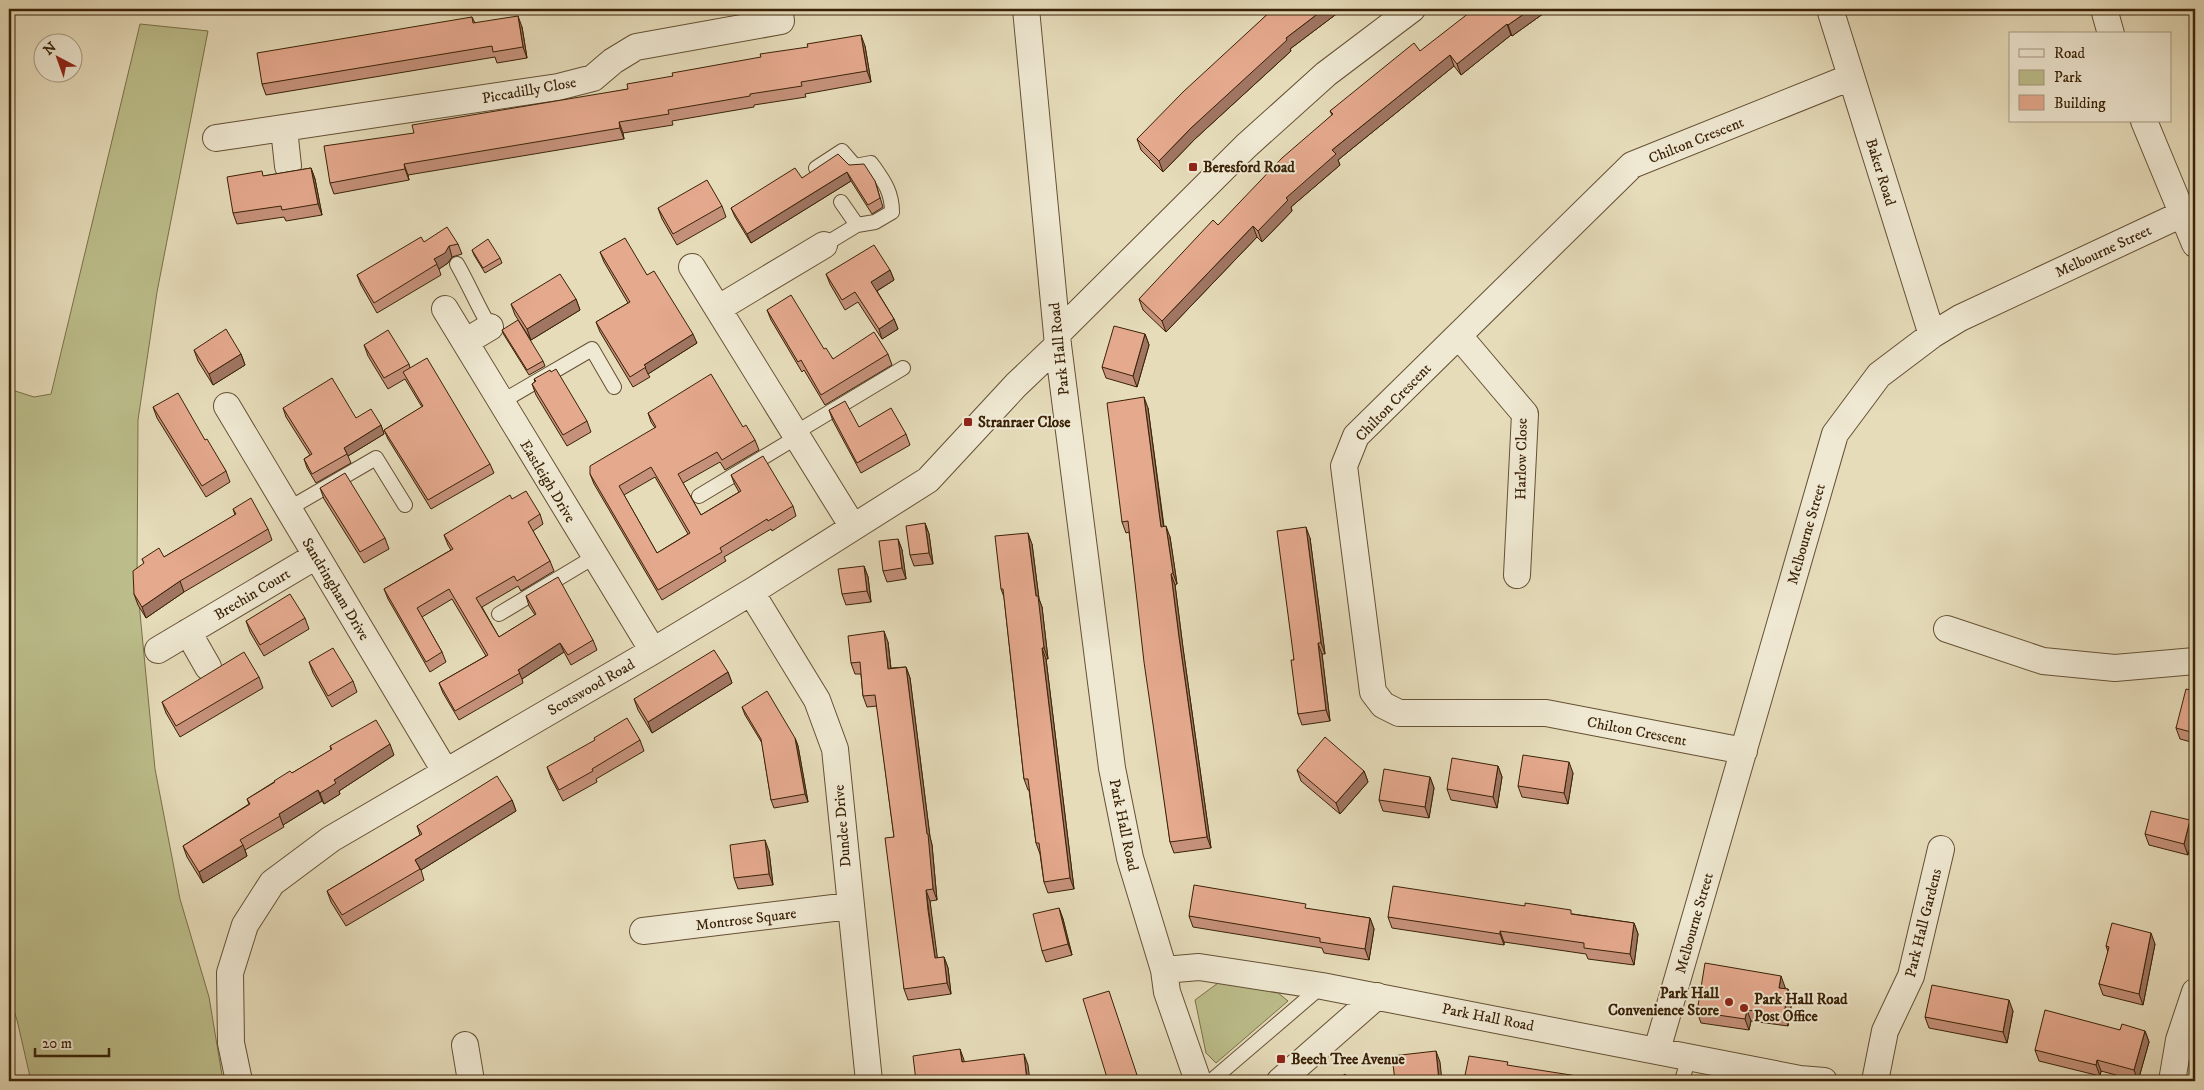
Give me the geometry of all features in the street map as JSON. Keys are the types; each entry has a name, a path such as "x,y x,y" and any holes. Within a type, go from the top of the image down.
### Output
{"street":[{"name":"Piccadilly Close","path":"216,138 558,87 593,78 613,61 636,47 781,21 779,9"},
{"name":"Park Hall Road","path":"1026,9 1058,339 1112,768 1130,858 1164,970 1199,967 1322,986 1800,1078 1824,1081"},
{"path":"1058,339 1246,146 1326,74 1412,9"},
{"name":"Baker Road","path":"1830,9 1932,335"},
{"path":"2104,9 2110,32"},
{"name":"Chilton Crescent","path":"1744,751 1546,713 1399,713 1383,706 1373,692 1344,466 1356,436 1632,165 1852,77"},
{"path":"2144,122 2189,211 2195,244"},
{"path":"284,129 288,166"},
{"name":"Melbourne Street","path":"1657,1050 1835,434 1879,375 1932,335 1960,318 2189,211"},
{"path":"719,308 824,244"},
{"path":"692,267 853,527"},
{"name":"Eastleigh Drive","path":"445,310 653,651"},
{"path":"465,342 490,327"},
{"name":"Harlow Close","path":"1458,336 1525,414 1516,575"},
{"name":"Scotswood Road","path":"238,1081 232,1043 230,973 246,924 272,883 331,839 653,651 751,592 928,480 1058,339"},
{"name":"Sandringham Drive","path":"226,406 445,771"},
{"name":"Brechin Court","path":"158,650 316,556"},
{"name":"Dundee Drive","path":"751,592 817,700 835,749 869,1081"},
{"path":"1948,629 2043,661 2115,668 2195,660"},
{"path":"188,632 208,666"},
{"name":"Park Hall Gardens","path":"1875,1081 1886,1031 1911,976 1941,849"},
{"name":"Montrose Square","path":"643,932 850,906"},
{"path":"1164,970 1167,992 1198,1081"},
{"path":"2172,1081 2179,1040 2195,992"},
{"path":"1280,1081 1377,996"},
{"path":"465,1045 470,1081"}],"lane":[{"path":"816,168 842,150 855,166 871,163 888,186 892,198 892,212 875,222 857,225 824,244"},
{"path":"841,202 857,225"},
{"path":"457,264 470,286 477,306 490,327"},
{"path":"501,402 592,349 614,387"},
{"path":"699,496 903,368"},
{"path":"288,509 376,458 405,505"},
{"path":"500,614 594,557"},
{"path":"1211,1081 1322,986"},
{"path":"1682,1081 1689,1056"}],"green space":[{"path":"140,24 208,31 157,292 138,420 137,582 155,769 180,899 209,997 223,1081 31,1081 17,1020 9,997 9,389 34,397 51,394"},
{"path":"1218,983 1277,992 1288,1001 1216,1063 1206,1053 1195,1000"}],"building":[{"path":"1273,9 1324,9 1286,38 1287,40 1191,128 1159,161 1137,139 1183,92"},
{"path":"1474,9 1531,9 1507,24 1457,64 1450,55 1332,150 1336,154 1286,198 1288,200 1258,231 1253,226 1162,321 1139,299 1213,220 1218,225 1282,158 1333,114 1330,111 1414,43 1420,51"},
{"path":"518,16 523,47 493,52 492,46 262,84 257,53 472,17 473,23"},
{"path":"861,35 867,71 801,82 802,86 668,110 669,114 619,122 620,128 404,164 405,169 330,183 324,146 414,133 412,125 628,89 627,84 673,76 672,73 761,57 760,54 808,47 807,44"},
{"path":"838,154 849,165 864,164 875,181 880,198 868,205 847,172 747,234 731,208 795,168 802,178"},
{"path":"311,168 318,204 282,210 281,206 233,213 227,177 262,171 263,176"},
{"path":"707,180 722,206 673,234 658,208"},
{"path":"447,227 458,244 449,246 445,253 434,259 437,264 374,303 357,275 421,237 424,242"},
{"path":"625,238 647,275 654,271 693,334 644,365 646,367 630,377 596,322 630,302 600,252"},
{"path":"488,239 500,258 483,268 472,250"},
{"path":"874,245 890,270 871,282 894,319 879,329 855,292 842,300 826,274"},
{"path":"560,274 576,299 527,329 511,304"},
{"path":"791,295 824,349 826,348 833,359 874,332 888,354 821,395 801,360 798,362 767,310"},
{"path":"518,320 543,361 527,370 502,330"},
{"path":"1114,326 1145,334 1133,376 1102,367"},
{"path":"226,329 241,354 209,374 194,350"},
{"path":"388,330 409,364 384,378 364,345"},
{"path":"427,358 490,464 428,500 384,430 423,406 403,372"},
{"path":"556,369 587,421 563,435 532,384 536,381 534,379 550,370 551,372"},
{"path":"711,374 743,427 746,425 755,440 722,460 717,452 678,474 701,515 741,491 731,475 763,456 793,506 768,521 767,519 720,548 722,552 658,590 590,474 590,466 656,427 648,413","holes":["651,467 690,533 657,553 619,486"]},
{"path":"332,378 356,418 371,409 381,425 344,448 347,454 312,474 304,459 312,454 283,408"},
{"path":"178,393 205,440 207,439 226,471 202,486 153,407"},
{"path":"1144,397 1161,527 1166,526 1173,573 1171,574 1179,637 1207,837 1170,842 1144,662 1128,521 1122,522 1107,403"},
{"path":"845,401 859,427 891,408 906,434 857,463 829,410"},
{"path":"345,473 385,538 360,552 320,488"},
{"path":"526,491 540,514 528,522 550,561 517,581 514,576 476,598 499,637 536,614 526,596 558,577 593,640 568,655 560,643 518,670 520,673 455,711 439,683 488,655 449,589 417,608 442,652 426,662 384,589 453,549 444,535 510,495 512,499"},
{"path":"251,498 268,529 180,581 142,607 134,594 133,571 144,563 142,559 159,548 164,557 236,514 233,509"},
{"path":"925,523 929,553 910,555 906,526"},
{"path":"1306,527 1321,643 1318,643 1326,710 1298,714 1291,660 1294,660 1277,531"},
{"path":"1028,533 1036,596 1038,596 1044,648 1042,648 1070,878 1044,882 1039,843 1036,843 1028,779 1024,779 1003,589 1001,589 995,536"},
{"path":"898,539 902,568 883,571 879,541"},
{"path":"864,566 867,591 842,594 838,569"},
{"path":"290,594 305,618 260,645 246,621"},
{"path":"884,631 888,669 906,667 928,834 933,889 926,890 928,910 935,958 944,957 947,983 904,989 885,838 894,837 875,695 863,696 860,662 851,663 848,636"},
{"path":"333,648 353,681 328,696 309,662"},
{"path":"714,650 728,672 648,722 634,699"},
{"path":"244,652 259,677 176,726 162,702"},
{"path":"2186,689 2195,691 2195,733 2176,728"},
{"path":"767,691 795,738 805,794 771,800 761,739 742,707"},
{"path":"627,718 640,740 592,769 593,771 559,790 547,767 595,740 594,738"},
{"path":"376,720 390,744 334,780 336,783 320,793 318,790 240,840 243,845 199,872 183,846 250,804 247,799 274,781 290,771 292,773 332,749 330,746"},
{"path":"1325,737 1364,771 1336,803 1297,770"},
{"path":"1523,755 1569,762 1564,793 1518,786"},
{"path":"1452,758 1498,766 1493,797 1447,789"},
{"path":"1384,769 1430,777 1425,807 1379,800"},
{"path":"497,776 512,800 415,860 420,869 342,915 327,891 422,834 417,826"},
{"path":"2151,811 2190,820 2184,844 2145,834"},
{"path":"765,840 769,874 734,878 730,845"},
{"path":"1194,885 1306,904 1305,908 1370,918 1365,949 1320,942 1320,938 1189,916"},
{"path":"1393,886 1525,906 1525,903 1571,910 1571,914 1634,923 1630,954 1584,948 1584,943 1500,931 1500,934 1388,917"},
{"path":"1059,908 1068,944 1042,951 1033,914"},
{"path":"2112,923 2151,933 2139,994 2099,984 2109,947 2106,946"},
{"path":"1705,963 1781,976 1779,988 1788,989 1784,1015 1747,1010 1745,1019 1697,1012"},
{"path":"1932,985 2009,1000 2003,1032 1925,1017"},
{"path":"1109,991 1139,1081 1108,1081 1083,999"},
{"path":"2045,1010 2120,1030 2122,1024 2145,1031 2134,1070 2097,1060 2096,1065 2035,1050"},
{"path":"960,1049 962,1062 1024,1054 1027,1081 916,1081 913,1056"},
{"path":"1436,1051 1439,1081 1395,1081 1392,1056"},
{"path":"1469,1056 1508,1062 1507,1065 1609,1081 1464,1080"},
{"path":"1345,1074 1350,1081 1336,1081"}],"place":[{"name":"Beresford Road","path":"1193,167"},
{"name":"Stranraer Close","path":"968,422"},
{"name":"Park Hall Convenience Store","path":"1729,1002"},
{"name":"Park Hall Road Post Office","path":"1744,1008"},
{"name":"Beech Tree Avenue","path":"1281,1059"}]}
